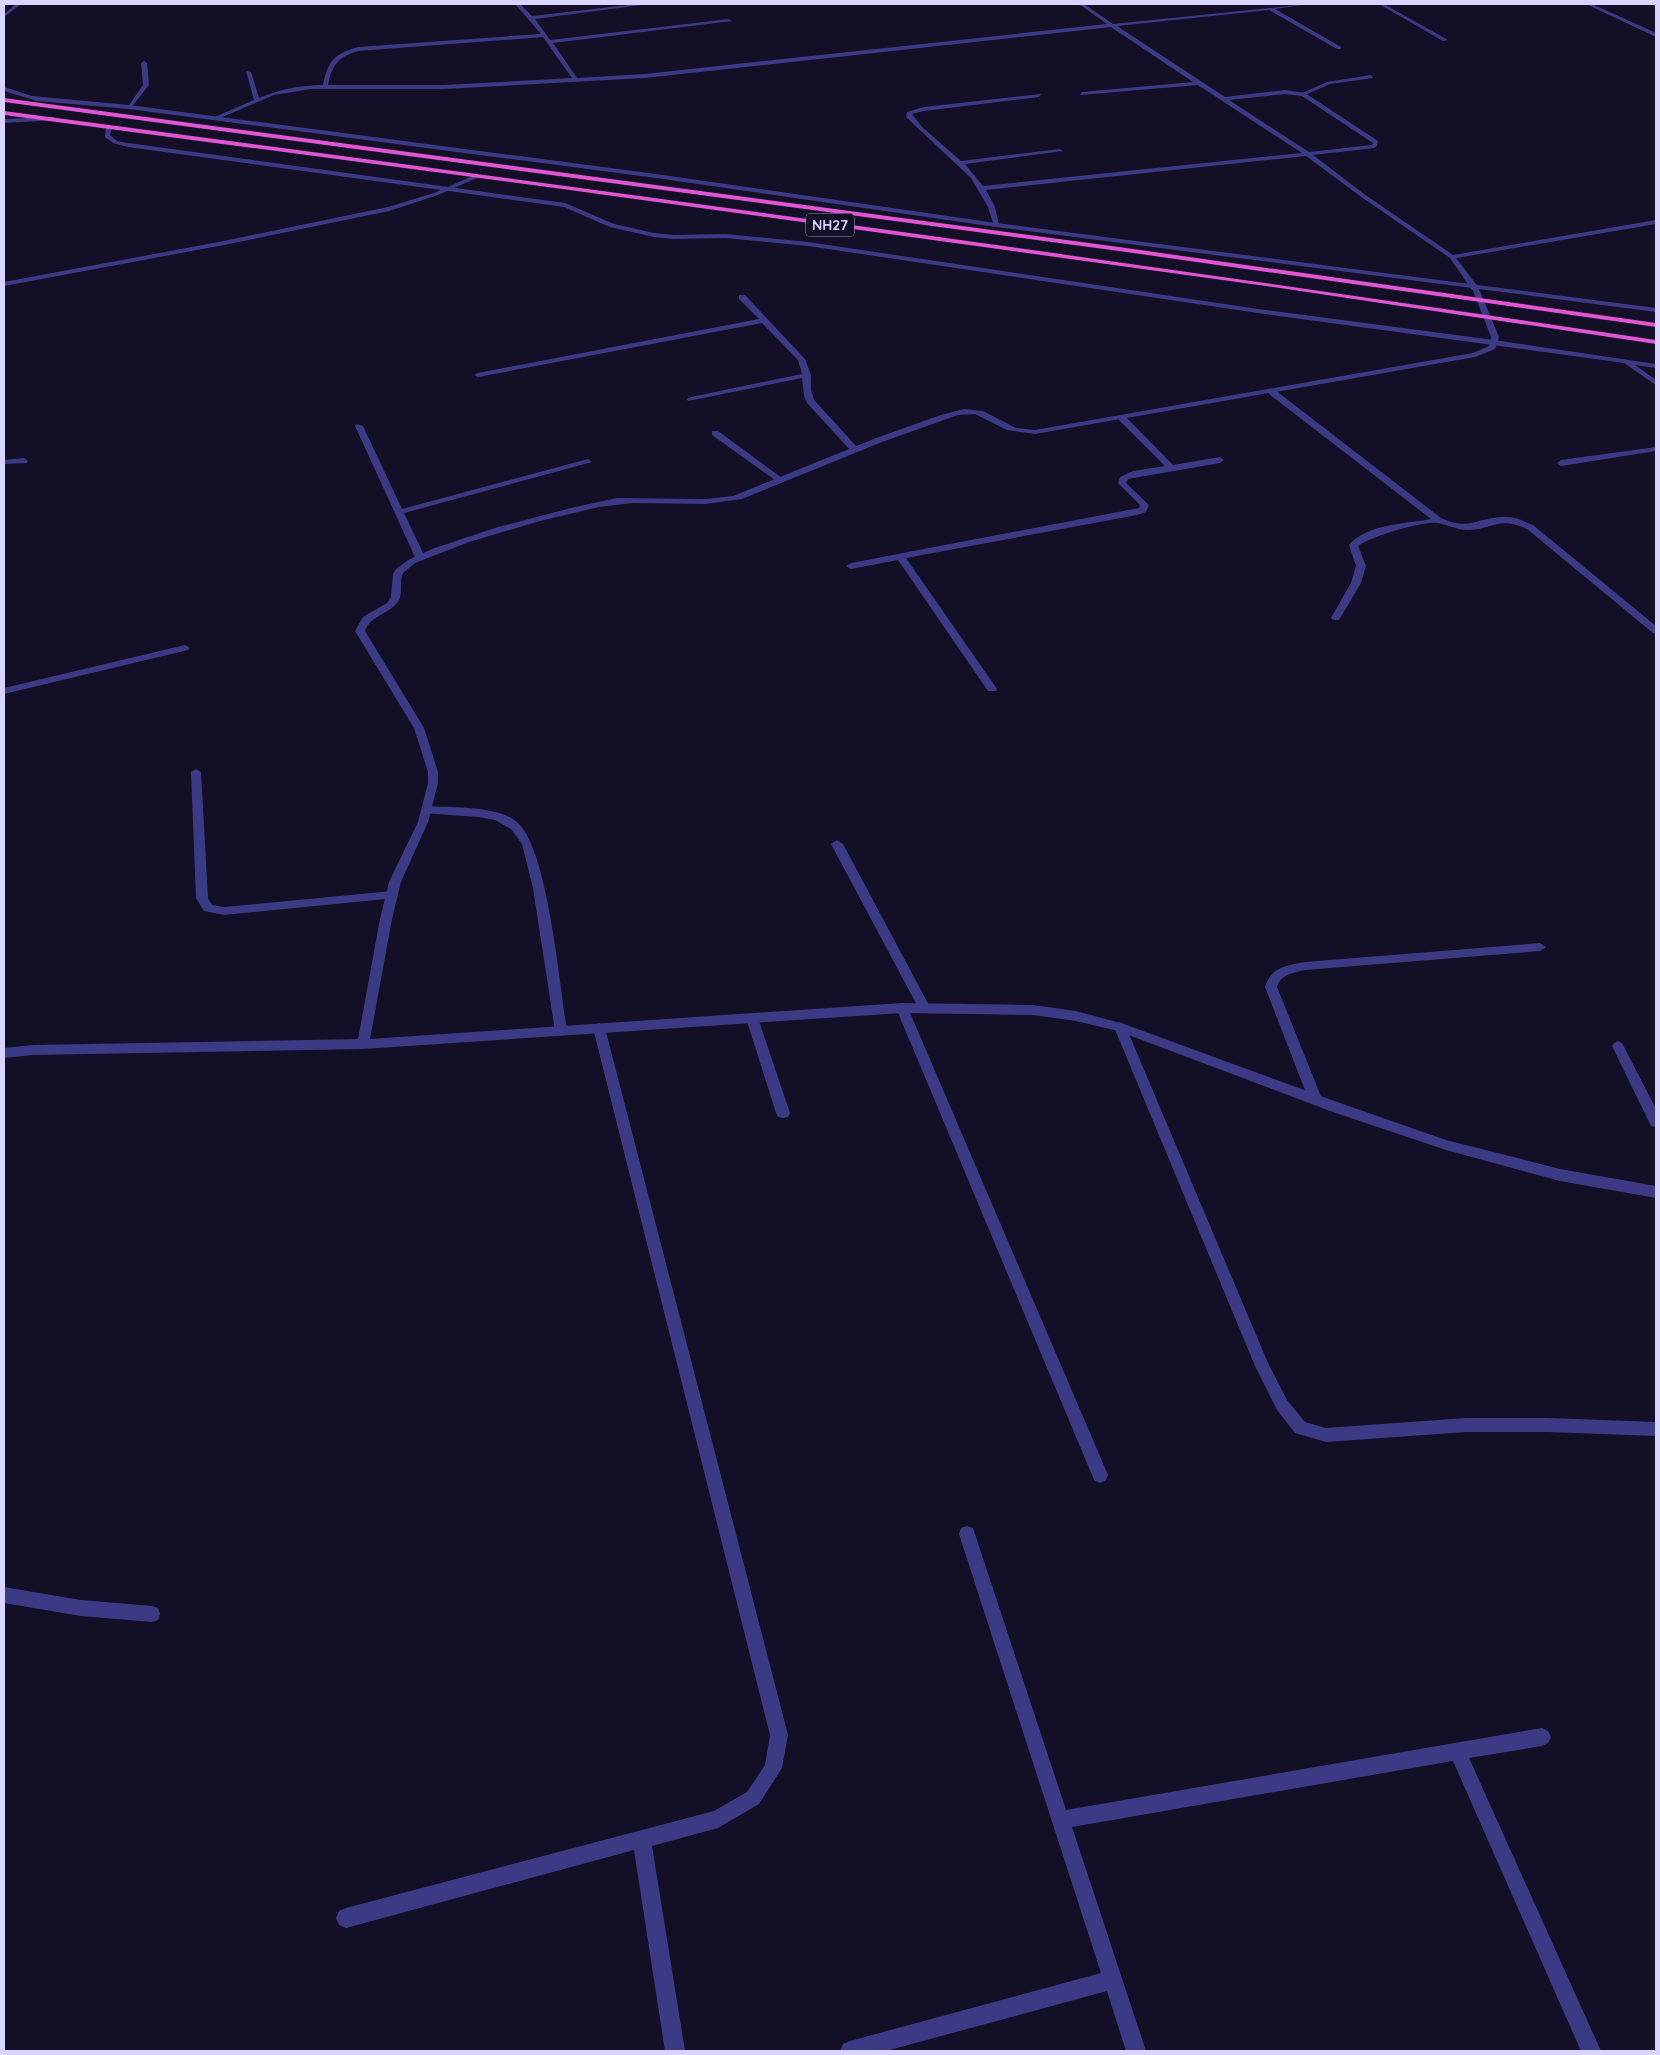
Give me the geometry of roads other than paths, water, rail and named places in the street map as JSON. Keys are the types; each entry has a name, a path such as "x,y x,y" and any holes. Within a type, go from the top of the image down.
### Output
{"highway":[{"name":"NH27","path":"4,100 1119,249 1656,325"},
{"name":"NH27","path":"4,113 477,176 1486,316 1656,342"}],"street":[{"path":"4,16 19,4"},
{"path":"517,4 531,18 575,79"},
{"path":"531,18 647,4"},
{"path":"363,1044 395,882 418,835 427,810 434,772 419,728 360,631 362,622 371,614 388,608 395,599 397,573 406,563 554,514 584,506 635,500 711,501 734,498 782,481 936,419 965,411 978,412 991,417 1000,424 1021,432 1122,418 1272,392 1475,355 1492,347 1495,337 1486,316 1482,300 1452,257 1362,195 1307,153 1198,83 1081,4"},
{"path":"1264,4 1339,48"},
{"path":"213,119 256,99 286,90 325,87 444,87 673,73 1307,4"},
{"path":"1381,4 1445,40"},
{"path":"1588,4 1656,35"},
{"path":"549,42 729,21"},
{"path":"325,87 332,62 340,56 358,49 544,35"},
{"path":"129,107 146,85 144,63"},
{"path":"248,72 256,99"},
{"path":"1303,94 1329,83 1371,77"},
{"path":"1082,94 1198,83"},
{"path":"4,89 68,109"},
{"path":"982,188 1365,148 1374,146 1376,142 1303,94 1285,92 1224,99"},
{"path":"996,225 995,216 982,188 961,163 908,116 910,113 924,109 1039,95"},
{"path":"29,97 129,107 666,177 996,225 1656,310"},
{"path":"4,120 54,119"},
{"path":"109,127 107,136 115,142 128,145 565,205 612,226 654,235 673,237 726,236 808,244 1248,310 1494,342 1656,366"},
{"path":"961,163 1060,151"},
{"path":"4,284 361,215 397,206 448,189 477,176"},
{"path":"1452,257 1656,222"},
{"path":"742,297 802,359 807,375 806,393 810,401 855,450"},
{"path":"478,375 764,320"},
{"path":"1625,361 1656,383"},
{"path":"691,399 807,375"},
{"path":"1272,392 1438,520 1460,527 1504,518 1516,520 1530,527 1656,631"},
{"path":"1122,418 1171,468"},
{"path":"360,426 420,557"},
{"path":"715,433 782,481"},
{"path":"1561,463 1656,449"},
{"path":"851,566 1134,513 1143,510 1145,505 1122,482 1124,477 1220,460"},
{"path":"4,462 24,461"},
{"path":"399,512 588,462"},
{"path":"1336,618 1356,583 1359,574 1360,560 1354,551 1354,545 1358,540 1438,520"},
{"path":"900,557 992,690"},
{"path":"4,691 185,648"},
{"path":"196,772 202,898 208,908 224,911 392,895"},
{"path":"427,810 478,813 498,817 515,826 527,844 540,888 561,1030"},
{"path":"837,844 925,1009"},
{"path":"1315,1099 1271,987 1274,978 1284,971 1305,966 1540,947"},
{"path":"902,1008 1100,1475"},
{"path":"4,1053 42,1050 363,1044 902,1008 1033,1010 1076,1016 1120,1027 1446,1146 1560,1175 1656,1192"},
{"path":"752,1018 783,1113"},
{"path":"1120,1027 1262,1366 1282,1405 1300,1428 1326,1435 1466,1425 1548,1424 1656,1429"},
{"path":"346,1918 718,1819 753,1798 773,1768 779,1734 766,1679 598,1028"},
{"path":"1618,1046 1656,1122"},
{"path":"967,1534 1136,2051"},
{"path":"4,1595 81,1608 152,1614"},
{"path":"1061,1820 1542,1737"},
{"path":"1457,1751 1591,2051"},
{"path":"642,1840 675,2051"},
{"path":"850,2051 1113,1980"}]}
